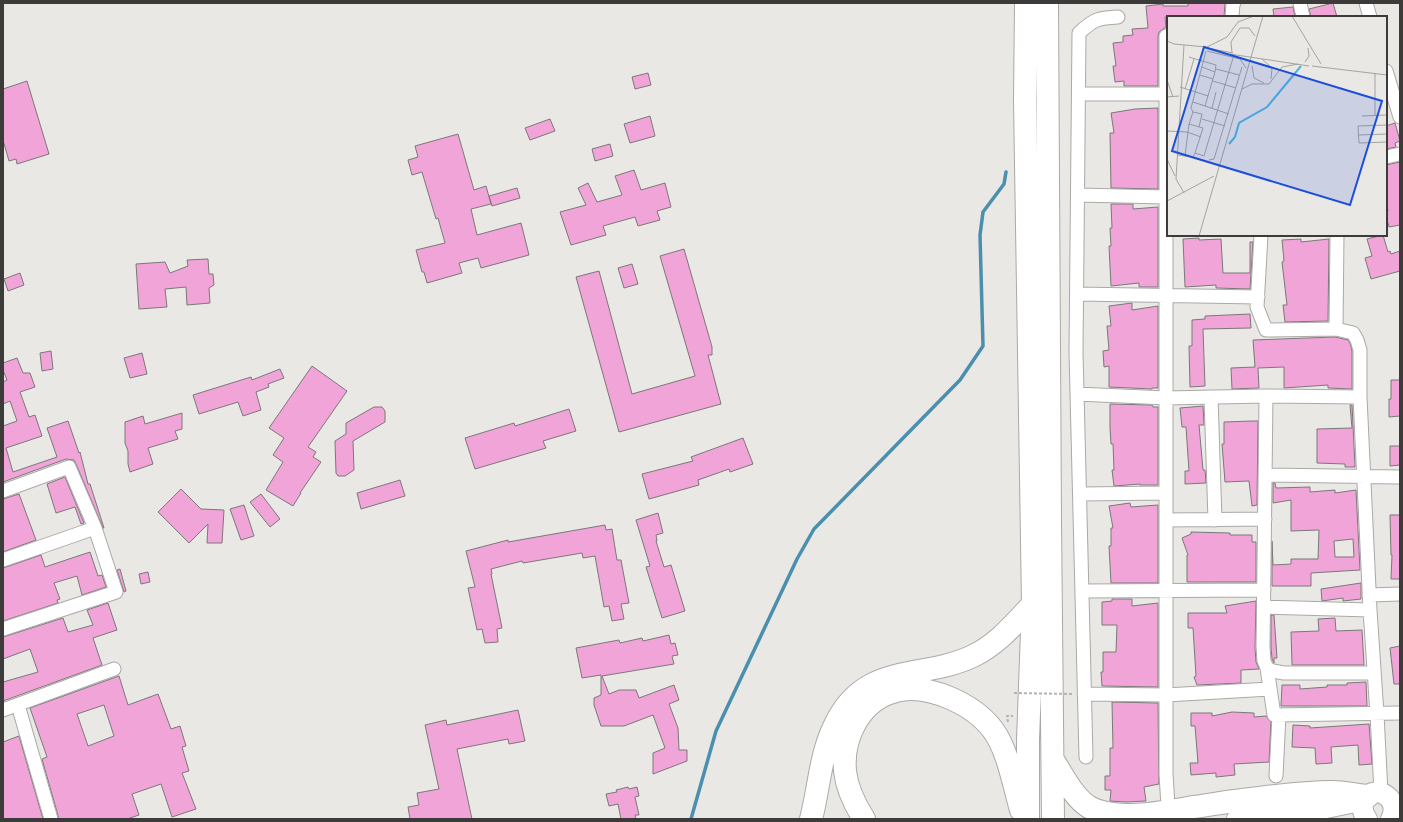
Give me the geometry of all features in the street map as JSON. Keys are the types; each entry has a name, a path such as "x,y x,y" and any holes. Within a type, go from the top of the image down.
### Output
{"highway":[{"path":"1026,3 1033,604 1028,740 1028,819"},
{"path":"1047,3 1050,514 1054,819"},
{"path":"811,819 828,743 834,727 854,697 867,687 883,678 952,664 974,655 989,647 1005,634 1033,604"},
{"path":"864,819 853,801 845,771 845,751 850,733 860,716 876,700 896,691 914,689 937,692 958,701 972,710 988,724 998,737 1004,752 1024,819"},
{"path":"1053,760 1080,800 1089,807 1100,812 1113,815 1126,816 1247,799 1316,792 1342,792 1378,800"}],"main road":[{"path":"1237,819 1392,799 1395,808 1391,819"},
{"path":"1395,819 1400,818"}],"street":[{"path":"1232,16 1234,3"},
{"path":"1300,3 1303,16"},
{"path":"1366,3 1370,16"},
{"path":"1086,757 1079,694 1082,591 1077,394 1079,33 1092,22 1105,18 1118,17"},
{"path":"1167,36 1166,695 1168,806"},
{"path":"1387,74 1400,117"},
{"path":"1079,94 1166,94"},
{"path":"1387,157 1400,154"},
{"path":"1078,195 1166,197"},
{"path":"1261,236 1258,307 1266,330 1336,329 1353,333 1360,350 1360,397 1369,595 1377,714 1378,800"},
{"path":"1336,329 1337,236"},
{"path":"1077,294 1258,297"},
{"path":"1077,394 1166,398 1266,396 1360,397"},
{"path":"1266,396 1263,647 1264,661 1267,668 1274,715 1400,713"},
{"path":"1211,397 1215,520"},
{"path":"3,490 69,467 95,528 116,592 3,630"},
{"path":"1266,475 1400,478"},
{"path":"1080,494 1166,493"},
{"path":"1166,520 1265,519"},
{"path":"3,560 95,528"},
{"path":"1082,591 1264,590"},
{"path":"1369,595 1400,594"},
{"path":"1264,607 1370,610"},
{"path":"1267,668 1273,671 1284,672 1374,673"},
{"path":"3,710 114,669"},
{"path":"1079,694 1166,695 1270,690"},
{"path":"18,705 51,819"},
{"path":"1276,776 1279,715"}],"path":[{"path":"1014,693 1079,694"}],"building":[{"path":"1188,3 1225,3 1224,16 1165,17 1166,27 1159,32 1158,36 1158,86 1124,86 1124,81 1115,82 1113,66 1116,66 1113,43 1123,42 1123,36 1133,35 1132,29 1148,28 1146,6 1163,4 1163,6 1188,6"},
{"path":"1333,3 1337,16 1311,16 1309,9"},
{"path":"1293,7 1295,16 1274,16 1273,9"},
{"path":"648,73 651,85 635,89 632,77"},
{"path":"27,81 49,154 17,164 16,159 9,161 3,140 3,89"},
{"path":"1158,108 1158,189 1111,188 1110,133 1114,133 1111,113 1135,109"},
{"path":"650,116 655,136 630,143 624,124"},
{"path":"550,119 555,131 530,140 525,128"},
{"path":"1395,123 1400,141 1395,143 1396,147 1387,149 1387,126"},
{"path":"458,134 474,190 486,186 491,204 471,209 477,235 521,223 529,255 481,268 478,258 459,263 462,273 427,283 424,272 422,272 416,250 445,243 422,172 412,175 408,160 418,157 415,146"},
{"path":"610,144 613,156 595,161 592,149"},
{"path":"1400,162 1400,225 1389,227 1387,220 1387,165"},
{"path":"634,170 641,190 665,183 671,207 657,211 660,220 638,226 635,217 603,226 606,235 571,245 560,212 586,205 578,188 588,183 597,202 622,195 615,176"},
{"path":"517,188 520,198 492,206 489,196"},
{"path":"1111,204 1133,204 1133,209 1158,207 1158,287 1139,287 1139,283 1111,286 1109,246 1111,246 1110,228 1112,228"},
{"path":"1383,236 1388,252 1390,251 1391,254 1400,251 1400,271 1371,279 1365,258 1372,256 1367,239"},
{"path":"1199,238 1199,240 1221,239 1223,273 1250,273 1250,242 1253,242 1250,289 1216,288 1216,285 1185,287 1183,239"},
{"path":"1301,239 1301,242 1329,239 1328,321 1285,322 1283,305 1287,305 1282,262 1284,261 1282,240"},
{"path":"684,249 712,347 712,355 708,355 721,404 619,432 576,277 599,271 632,394 695,376 660,256"},
{"path":"208,259 209,274 213,274 214,285 209,288 210,303 187,305 186,287 165,289 167,307 139,309 136,264 165,262 170,273 188,266 187,260"},
{"path":"632,264 638,284 624,288 618,268"},
{"path":"20,273 24,285 8,291 4,279"},
{"path":"1132,303 1132,310 1158,306 1158,388 1109,387 1109,366 1104,367 1103,351 1109,350 1107,326 1111,326 1109,306"},
{"path":"1250,314 1251,328 1203,329 1205,386 1190,387 1189,346 1192,346 1192,320 1205,319 1205,316"},
{"path":"1335,337 1348,340 1350,343 1352,351 1352,389 1328,388 1328,385 1284,388 1284,367 1258,368 1259,388 1232,389 1231,368 1255,367 1253,340"},
{"path":"51,351 53,369 42,371 40,353"},
{"path":"142,353 147,374 130,378 124,358"},
{"path":"17,358 23,373 30,373 35,387 20,392 29,417 35,415 42,436 6,448 13,472 57,457 47,428 68,421 79,453 80,452 88,484 90,484 104,528 74,460 66,459 3,482 3,426 17,421 10,401 3,404 3,382 7,380 3,370 3,363"},
{"path":"312,366 347,391 308,447 316,452 313,457 321,462 293,506 266,490 283,462 273,455 284,438 269,428"},
{"path":"280,369 284,378 268,384 269,387 256,392 261,410 243,416 238,402 199,414 193,395 251,377 252,380"},
{"path":"1391,380 1400,380 1400,416 1389,417"},
{"path":"1110,404 1152,405 1153,407 1158,407 1158,485 1140,484 1114,486 1112,470 1114,470 1113,444 1111,444 1110,428"},
{"path":"1350,405 1352,405 1355,467 1345,467 1345,464 1317,463 1317,429 1352,428"},
{"path":"1203,406 1204,425 1199,425 1203,470 1205,470 1206,483 1185,484 1185,471 1189,471 1186,427 1182,427 1180,408"},
{"path":"374,407 382,407 385,411 385,422 353,441 354,470 345,476 338,476 336,473 335,441 346,434 346,423"},
{"path":"569,409 576,431 543,441 546,448 475,469 465,438 514,423 515,426"},
{"path":"182,413 182,429 175,431 178,439 148,448 153,464 130,472 128,464 128,451 125,443 125,422 143,416 145,424"},
{"path":"1258,421 1257,505 1252,506 1249,481 1225,482 1222,444 1224,444 1224,422"},
{"path":"743,438 753,464 730,472 729,469 698,480 699,485 649,499 642,474 693,461 691,457"},
{"path":"1390,446 1400,446 1400,465 1390,466"},
{"path":"65,477 84,523 81,524 75,507 56,513 47,484"},
{"path":"400,480 405,496 361,509 357,493"},
{"path":"1273,483 1275,483 1276,488 1310,487 1310,492 1335,490 1335,493 1356,490 1360,570 1311,573 1311,586 1272,586 1272,541 1273,565 1291,564 1291,559 1318,559 1319,530 1291,531 1291,500 1273,503","holes":["1353,539 1354,557 1335,557 1334,541"]},
{"path":"181,489 201,509 224,510 222,543 207,543 208,524 189,543 158,512"},
{"path":"19,494 36,540 3,552 3,499"},
{"path":"261,494 280,519 270,527 250,502"},
{"path":"1130,503 1131,507 1158,505 1158,583 1111,583 1109,546 1111,546 1111,528 1113,528 1109,506"},
{"path":"244,505 254,536 241,540 230,509"},
{"path":"658,513 663,533 656,535 656,541 664,567 671,565 685,611 662,618 646,567 650,566 636,520"},
{"path":"1390,515 1400,515 1400,579 1391,579 1392,555"},
{"path":"605,525 606,530 612,529 617,560 621,560 629,603 621,604 624,619 612,621 609,606 604,607 595,556 583,558 582,553 523,563 522,561 491,569 502,628 497,629 498,642 485,643 482,629 477,630 468,588 475,587 466,551 508,540 508,542"},
{"path":"1191,532 1252,535 1252,542 1256,542 1256,582 1187,582 1188,555 1182,538 1191,534"},
{"path":"90,552 98,576 102,575 106,587 82,595 77,576 54,583 60,599 57,600 58,603 3,621 3,568 41,555 45,567"},
{"path":"120,569 126,591 124,592 117,570"},
{"path":"148,572 150,582 141,584 139,574"},
{"path":"1361,583 1361,599 1343,601 1343,598 1322,601 1321,589"},
{"path":"1112,599 1132,599 1132,606 1158,603 1158,687 1102,686 1101,672 1103,672 1103,652 1116,652 1117,625 1102,625 1102,602 1112,601"},
{"path":"1256,601 1255,648 1256,662 1259,669 1241,670 1241,683 1197,685 1194,677 1196,676 1193,628 1188,628 1188,613 1227,613 1225,606"},
{"path":"108,603 117,630 93,638 102,665 3,701 3,682 38,672 30,649 3,659 3,637 63,618 68,632 93,625 87,610"},
{"path":"1271,615 1274,615 1277,658 1274,658 1274,663 1272,659 1271,647"},
{"path":"1335,618 1336,631 1362,630 1364,665 1292,665 1291,632 1319,631 1318,619"},
{"path":"669,635 671,644 675,643 678,655 672,656 674,664 602,676 609,694 619,690 636,690 639,698 674,685 679,700 669,704 678,728 679,750 687,750 687,761 653,774 653,753 665,748 653,715 624,726 601,726 594,705 594,698 601,695 601,675 582,678 576,648 619,640 620,643 642,638 643,641"},
{"path":"1400,646 1400,684 1394,684 1390,648"},
{"path":"119,676 128,705 158,694 171,729 180,726 186,746 182,747 189,771 182,773 196,809 172,817 161,784 132,794 139,815 127,819 59,819 42,759 47,757 30,708","holes":["104,705 114,736 88,746 77,714"]},
{"path":"1366,682 1367,706 1281,706 1282,685 1300,685 1300,689"},
{"path":"1112,702 1158,703 1159,784 1144,787 1146,801 1110,801 1111,790 1105,790 1105,776 1110,776 1110,748 1113,748"},
{"path":"518,710 525,741 509,744 508,739 457,749 472,819 410,819 408,807 419,805 417,793 439,789 425,725 446,720 447,725"},
{"path":"1232,712 1254,713 1254,717 1266,716 1271,722 1269,762 1234,764 1235,775 1216,777 1216,773 1191,775 1190,763 1198,763 1195,726 1191,726 1191,713 1212,713 1212,716"},
{"path":"1369,724 1372,764 1359,765 1358,745 1331,747 1332,763 1316,764 1315,748 1292,747 1293,725 1310,726 1310,728"},
{"path":"19,736 43,819 3,819 3,742"},
{"path":"628,787 629,789 637,787 639,796 635,797 639,815 635,815 636,819 621,819 618,804 609,806 606,794 617,792 616,790"}],"waterway":[{"path":"691,819 716,731 797,559 814,529 960,380 983,346 980,235 983,212 1004,184 1006,172"}]}
